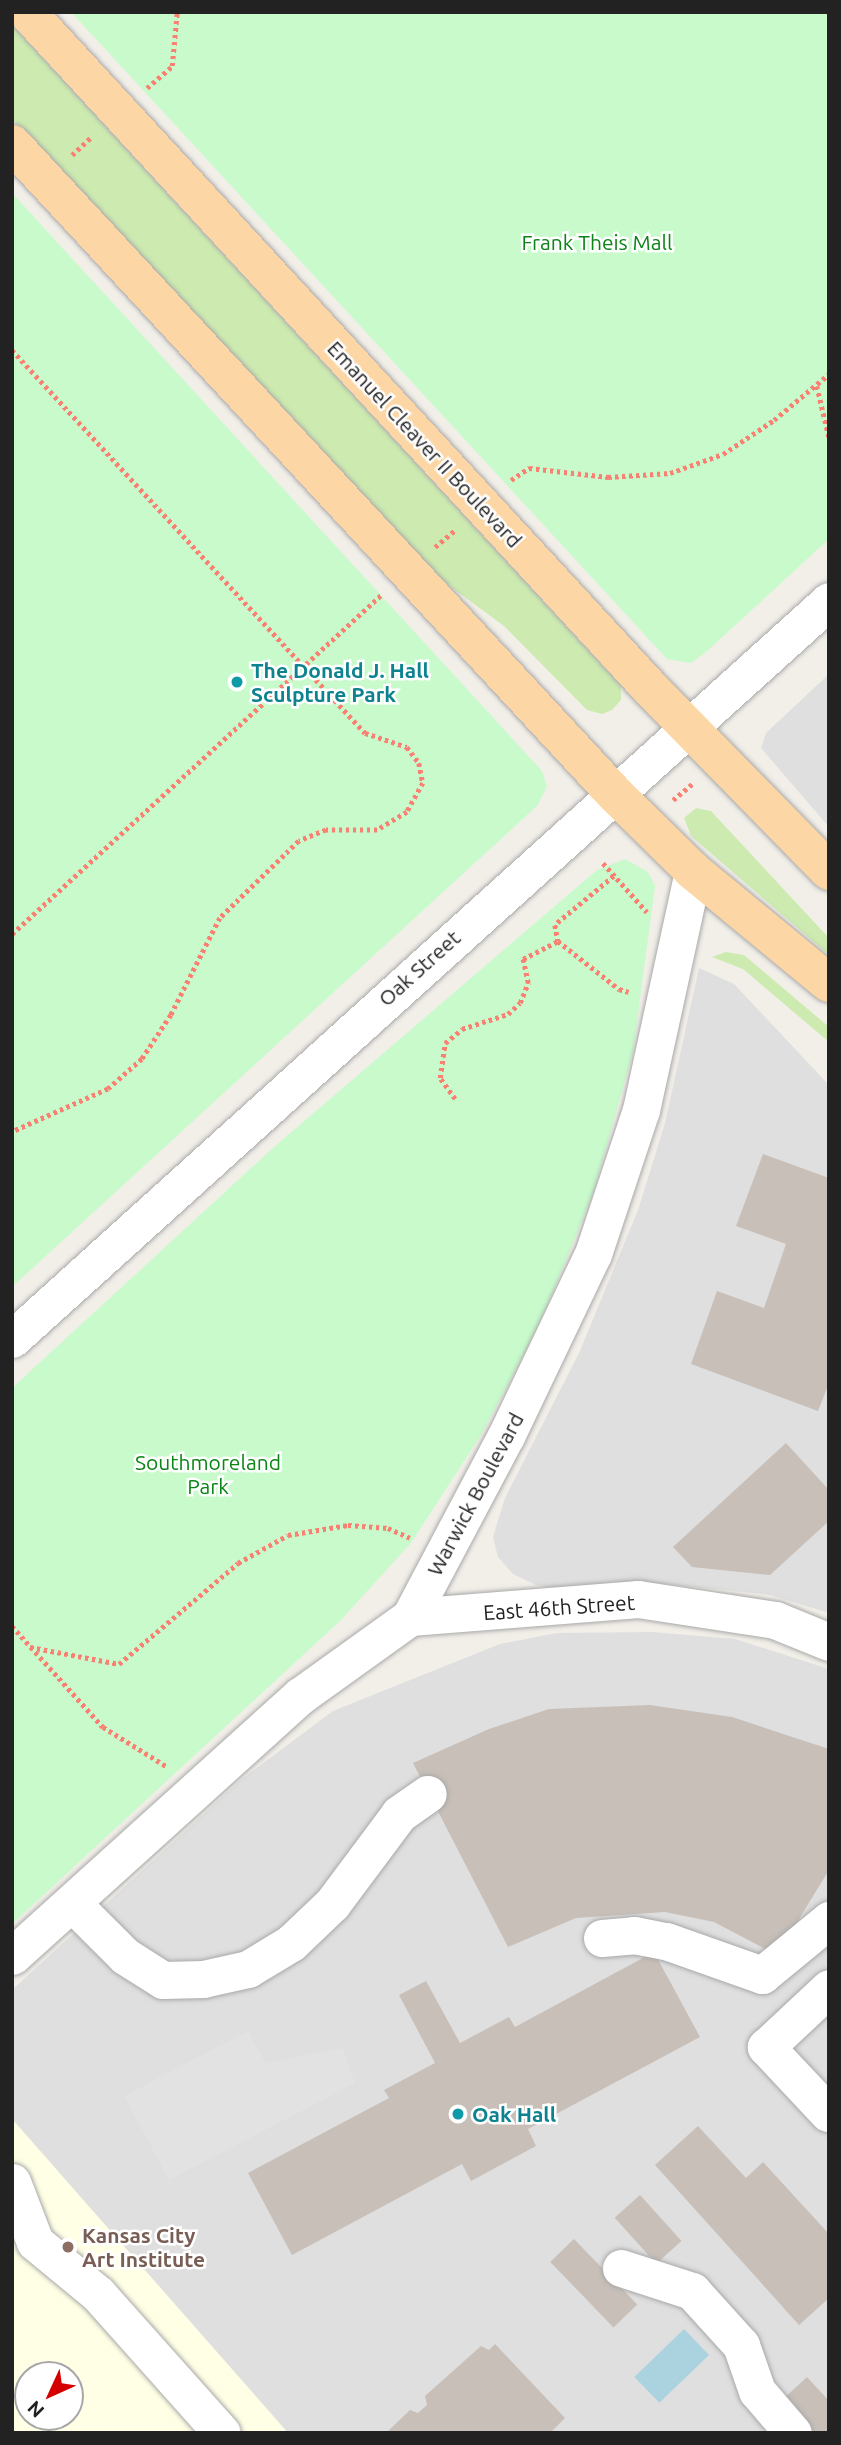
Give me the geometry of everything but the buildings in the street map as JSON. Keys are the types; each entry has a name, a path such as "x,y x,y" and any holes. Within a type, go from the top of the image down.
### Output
{"main road":[{"name":"Emanuel Cleaver II Boulevard","path":"27,12 690,727 829,871"},
{"path":"12,144 614,793 693,872 829,983"}],"street":[{"name":"Oak Street","path":"12,1339 829,601"},
{"name":"Warwick Boulevard","path":"12,1956 194,1788 300,1696 410,1616 506,1436 593,1254 640,1110 693,872"},
{"name":"East 46th Street","path":"410,1616 638,1600 775,1620 829,1642"},
{"path":"72,1903 125,1956 163,1980 203,1979 248,1969 291,1943 332,1904 399,1814 428,1794"},
{"path":"602,1938 634,1935 666,1941 762,1975 775,1968 829,1920"},
{"path":"828,2113 766,2046 829,1988"},
{"path":"12,2182 35,2242 98,2294 222,2433"},
{"path":"621,2268 692,2291 741,2346 757,2392 793,2433"}],"path":[{"path":"144,91 172,66 177,12"},
{"path":"66,160 98,132"},
{"path":"12,350 365,733 407,747 419,763 423,783 407,812 377,830 326,830 299,841 220,918 171,1014 142,1059 108,1089 12,1132"},
{"path":"516,476 529,468 608,477 670,474 723,454 817,386 829,374"},
{"path":"817,386 829,437"},
{"path":"429,552 458,527"},
{"path":"12,934 382,594"},
{"path":"643,822 724,760"},
{"path":"603,863 649,914"},
{"path":"614,876 555,925 558,941 619,989 665,1001"},
{"path":"455,1099 440,1078 445,1043 462,1029 508,1014 520,1003 528,983 523,959 558,941"},
{"path":"30,1647 119,1664 239,1563 288,1535 348,1525 388,1528 443,1555"},
{"path":"12,1626 103,1727 194,1788"}],"shaded area":[{"path":"829,674 829,827 761,748 766,733"},
{"path":"699,968 734,984 829,1085 829,1613 770,1595 715,1589 652,1583 556,1588 536,1585 513,1574 498,1557 493,1537 505,1498 579,1353 638,1210 665,1123"},
{"path":"652,1632 735,1639 829,1669 829,2433 288,2433 12,2119 12,1990 242,1779 333,1711 500,1644 557,1633"},
{"path":"248,2031 265,2063 343,2048 355,2083 169,2180 124,2096"},
{"name":"Kansas City Art Institute","path":"12,2119 288,2433 12,2433"}],"green space":[{"name":"Frank Theis Mall","path":"71,12 829,12 829,539 706,652 691,663 667,659"},
{"path":"12,25 621,686 621,700 612,710 602,714 587,710 504,626 436,576 12,119"},
{"name":"The Donald J. Hall Sculpture Park","path":"12,193 542,771 547,786 538,805 12,1287"},
{"path":"696,808 711,811 829,938 829,955 691,836 684,818"},
{"name":"Southmoreland Park","path":"625,859 648,872 655,886 633,1052 593,1194 539,1326 481,1435 411,1543 341,1620 12,1924 12,1388 274,1147 597,870"},
{"path":"726,952 744,955 829,1027 829,1042 743,969 712,957"}],"water":[{"path":"684,2329 709,2355 659,2403 634,2377"}],"place":[{"name":"The Donald J. Hall Sculpture Park","path":"237,682"},
{"name":"Oak Hall","path":"458,2114"},
{"name":"Kansas City Art Institute","path":"68,2247"}]}
